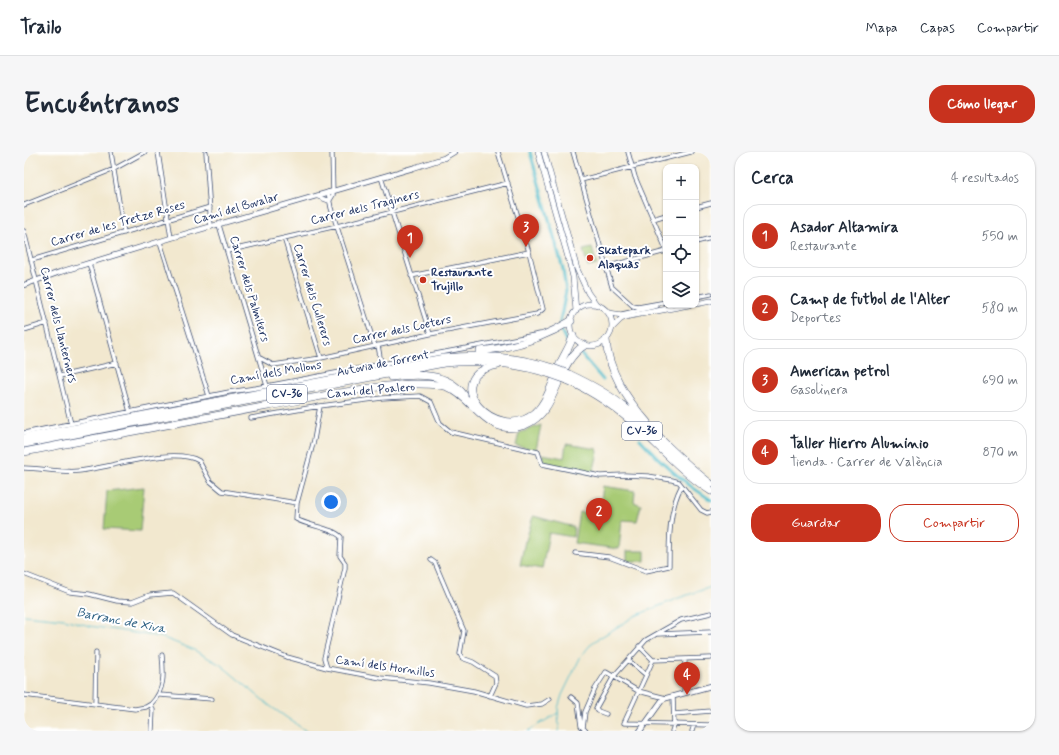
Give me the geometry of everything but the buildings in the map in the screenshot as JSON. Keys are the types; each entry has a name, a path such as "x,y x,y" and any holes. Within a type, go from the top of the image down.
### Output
{"highway":[{"path":"406,364 443,355 492,350 528,341 555,331 570,321"},
{"path":"551,372 499,365 487,367 478,372 473,378 471,387 472,396 476,405 484,413 498,420 507,421 528,418 536,412 545,400 562,359 570,347 573,336"},
{"path":"606,340 607,350 614,370 625,392 639,413 692,473"},
{"path":"24,452 313,398 410,384 437,384 449,387 483,417 497,425 516,427 540,417 551,402 568,360 575,351 585,345"},
{"name":"Autovia de Torrent","path":"24,438 406,364 444,358 494,355 534,362 551,372"},
{"name":"Autovia de Torrent","path":"24,444 444,363 470,361 510,363 551,372 568,378 598,396 620,411 711,491"},
{"path":"318,388 395,377 442,377 453,383 483,417"},
{"name":"Autovia de Torrent","path":"692,473 711,484"}],"main road":[{"path":"538,152 570,266 576,299 576,311"},
{"path":"544,152 577,269 588,293 596,304"},
{"path":"699,303 711,301"},
{"path":"612,328 612,320 609,313 603,307 596,304 585,305 576,311 570,321 570,329 573,336 585,345 592,346 606,340 612,328 621,319 673,308"},
{"path":"609,313 630,316"}],"street":[{"path":"112,152 124,233"},
{"path":"24,205 114,169 145,152"},
{"path":"158,152 171,238"},
{"name":"Carrer dels Palmiters","path":"206,152 211,227"},
{"path":"329,201 333,195 330,192 332,152"},
{"name":"Camí del Bovalar","path":"24,285 171,238 444,158 454,152"},
{"path":"411,276 529,252 498,152"},
{"path":"573,152 614,291 633,306 638,308 661,303"},
{"path":"628,152 631,168 663,243"},
{"path":"581,180 691,152"},
{"path":"381,177 430,334"},
{"name":"Carrer dels Traginers","path":"227,251 337,226 508,183"},
{"path":"316,196 329,201"},
{"path":"329,201 381,363"},
{"path":"699,206 711,203"},
{"name":"Carrer de les Tretze Roses","path":"32,260 210,207"},
{"path":"653,219 663,216"},
{"name":"Carrer dels Palmiters","path":"219,225 268,386"},
{"name":"Carrer dels Llanterners","path":"24,231 48,323 71,424"},
{"name":"Carrer dels Cullerers","path":"284,238 321,358"},
{"path":"699,241 711,238"},
{"path":"160,242 209,396"},
{"path":"606,267 663,251"},
{"name":"Carrer dels Coeters","path":"260,358 273,365 321,358 430,334 537,314 543,309 543,304 529,252"},
{"path":"89,263 130,412"},
{"path":"699,296 711,294"},
{"path":"619,314 654,307 661,303"},
{"path":"24,330 48,323"},
{"name":"Camí dels Mollons","path":"24,433 209,396 555,331"},
{"path":"60,376 117,363"},
{"name":"Camí del Poalero","path":"320,406 382,398 423,397 433,404 440,423 448,431 538,452 542,464 600,476 648,476 679,482 681,487 701,510 707,513 711,512"},
{"path":"251,418 320,406 314,440 297,503 296,519 305,524 335,533 341,537 340,556 345,563 345,568 324,658 327,668"},
{"path":"24,468 77,471 151,458 185,456 199,462 210,481 228,494 297,503"},
{"path":"575,553 609,557 646,571 669,566 670,529 677,494 681,487"},
{"path":"431,560 435,563 464,631 460,654 462,658 473,662 495,676 496,683 490,696"},
{"name":"Camí dels Hornillos","path":"24,574 70,592 89,594 117,601 132,602 150,595 173,593 232,636 287,657 327,668 381,678 444,686 526,706 542,704 550,699"},
{"path":"606,714 598,711 596,708 614,676 639,646 681,620 711,613"},
{"path":"657,634 711,632"},
{"path":"639,646 653,660 711,658"},
{"path":"95,704 96,652"},
{"path":"24,695 135,709 142,708 151,704 160,695 163,684 162,656"},
{"path":"684,693 685,659"},
{"path":"628,660 646,675"},
{"path":"653,660 624,724 711,725"},
{"path":"585,729 584,712 595,689 606,672 638,691 666,698"},
{"path":"640,731 661,701 666,698 711,686"},
{"path":"160,695 212,699"},
{"path":"672,731 674,725 673,696"},
{"path":"571,697 578,703 579,719 585,729"},
{"path":"151,704 153,710 152,731"},
{"path":"674,714 711,711"},
{"path":"692,731 694,725"}],"green space":[{"name":"Skatepark Alaquàs","path":"592,248 597,265 588,267 583,250"},
{"path":"541,425 536,450 516,446 519,433"},
{"path":"566,444 597,449 598,452 593,474 544,463 542,454 564,458"},
{"path":"603,486 635,491 634,502 641,505 637,521 622,520 619,549 574,543 579,512 599,515"},
{"path":"144,487 140,531 104,529 107,491"},
{"path":"533,516 574,527 573,537 549,533 542,569 520,565 525,541"},
{"path":"627,551 645,551 645,561 627,561"}],"waterway":[{"path":"530,152 563,269 566,291 560,322"},
{"path":"561,330 568,345"},
{"path":"580,353 603,380"},
{"path":"640,439 673,472 691,487 711,500"},
{"name":"Barranc de Xiva","path":"559,731 558,708 562,695 581,656 593,642 635,616 676,599 711,587"},
{"name":"Barranc de Xiva","path":"24,615 64,619 90,626 161,637 192,649 221,665 270,706 306,731"},
{"name":"Barranc de Xiva","path":"528,731 558,713"}],"place":[{"name":"American petrol","path":"526,247"},
{"name":"Asador Altamira","path":"410,258"},
{"name":"Skatepark Alaquàs","path":"590,258"},
{"name":"Restaurante Trujillo","path":"423,280"},
{"name":"Camp de futbol de l'Alter","path":"599,531"},
{"name":"Taller Hierro Aluminio","path":"687,695"}]}
